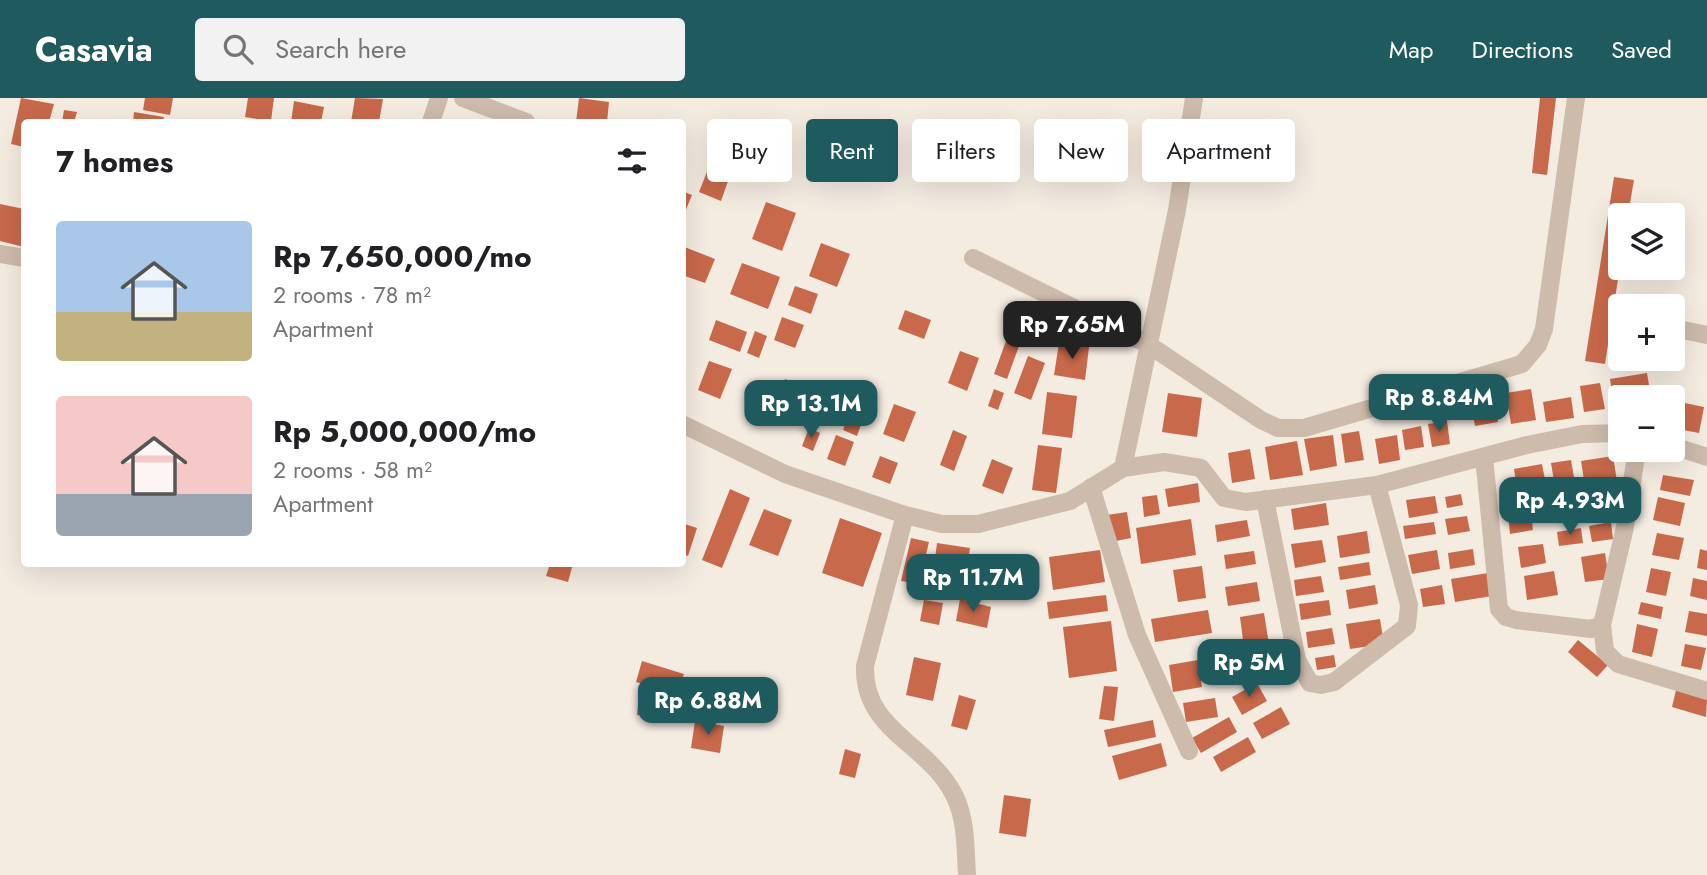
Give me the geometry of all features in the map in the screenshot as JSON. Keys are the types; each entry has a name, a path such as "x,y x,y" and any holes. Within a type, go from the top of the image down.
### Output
{"street":[{"path":"431,119 439,98"},
{"path":"463,98 518,119"},
{"path":"1123,468 1177,210 1194,98"},
{"path":"973,258 1149,345 1261,420 1291,430 1522,364 1538,345 1544,329 1576,98"},
{"path":"0,254 21,258"},
{"path":"1685,330 1707,335"},
{"path":"686,426 785,474 905,515 942,524 978,524 1070,501 1123,468 1164,462 1190,464 1205,471 1224,498 1235,502 1377,485 1582,434 1608,433"},
{"path":"1685,450 1707,457"},
{"path":"1484,457 1499,610 1516,621 1591,629 1602,625"},
{"path":"1635,462 1625,527 1602,625 1605,651 1611,660 1707,691"},
{"path":"1265,499 1297,660 1310,683 1321,685 1334,682 1407,626 1409,606 1377,485"},
{"path":"1091,487 1137,635 1189,751"},
{"path":"905,515 865,666 864,685 877,714 936,770 956,798 963,817 967,875"}],"building":[{"path":"21,98 54,104 50,119 21,119 21,146 11,144"},
{"path":"145,98 173,98 170,115 143,110"},
{"path":"248,98 274,98 271,119 245,117"},
{"path":"355,98 383,99 380,119 352,119"},
{"path":"579,98 609,102 607,119 576,119"},
{"path":"1540,98 1556,98 1547,175 1532,173"},
{"path":"294,101 324,107 322,119 291,119"},
{"path":"64,110 77,112 75,119 62,119"},
{"path":"134,112 164,117 164,119 133,119"},
{"path":"707,172 707,182 728,182 721,201 699,192"},
{"path":"1614,177 1634,180 1630,203 1610,203"},
{"path":"686,193 692,195 686,210"},
{"path":"766,202 796,213 782,251 752,239"},
{"path":"0,204 21,208 21,246 0,241"},
{"path":"1608,215 1608,280 1618,280 1616,294 1608,294 1608,344 1605,364 1585,361"},
{"path":"821,243 850,254 837,287 809,276"},
{"path":"686,248 715,259 705,283 686,276"},
{"path":"742,263 780,277 768,309 730,294"},
{"path":"795,286 818,294 811,314 788,305"},
{"path":"905,310 931,320 924,339 898,329"},
{"path":"782,317 804,325 795,348 774,340"},
{"path":"716,320 747,332 740,352 709,340"},
{"path":"755,331 767,336 759,358 747,353"},
{"path":"1006,341 1019,346 1007,379 994,374"},
{"path":"1059,343 1089,347 1085,380 1054,375"},
{"path":"960,351 979,358 967,391 948,383"},
{"path":"1028,356 1045,363 1031,400 1014,393"},
{"path":"709,361 732,369 720,399 698,390"},
{"path":"1647,373 1649,385 1611,385 1610,379"},
{"path":"785,379 809,388 796,421 772,412"},
{"path":"1600,383 1605,409 1584,412 1580,386"},
{"path":"822,388 836,394 827,418 813,413"},
{"path":"994,389 1004,393 998,410 988,406"},
{"path":"1531,389 1536,420 1511,424 1506,393"},
{"path":"1047,392 1077,396 1072,438 1042,434"},
{"path":"1168,393 1202,398 1197,437 1162,432"},
{"path":"1494,394 1498,422 1475,426 1470,398"},
{"path":"1571,397 1574,418 1546,422 1543,402"},
{"path":"1685,403 1704,407 1699,433 1685,430"},
{"path":"894,404 916,412 904,442 883,434"},
{"path":"849,414 863,419 857,436 843,430"},
{"path":"1447,421 1450,444 1432,447 1428,424"},
{"path":"1421,426 1424,447 1405,450 1402,430"},
{"path":"809,428 820,433 813,451 802,446"},
{"path":"953,430 967,436 954,471 940,465"},
{"path":"1359,431 1364,460 1345,463 1341,434"},
{"path":"836,435 854,442 845,466 827,459"},
{"path":"1333,435 1337,466 1310,471 1304,439"},
{"path":"1397,435 1400,460 1379,464 1375,439"},
{"path":"1297,441 1303,475 1270,480 1265,447"},
{"path":"1038,445 1062,448 1056,493 1032,490"},
{"path":"1250,449 1255,479 1232,483 1228,453"},
{"path":"880,456 898,463 890,484 872,477"},
{"path":"1608,457 1608,462 1614,462 1617,481 1585,486 1581,461"},
{"path":"992,459 1013,468 1003,494 982,486"},
{"path":"1571,460 1575,483 1555,487 1551,463"},
{"path":"1542,464 1547,490 1518,495 1514,469"},
{"path":"1663,475 1694,480 1690,496 1660,490"},
{"path":"1198,483 1200,502 1168,507 1165,489"},
{"path":"730,489 750,498 722,568 702,560"},
{"path":"1597,493 1600,510 1573,515 1570,497"},
{"path":"1461,494 1463,505 1447,508 1445,497"},
{"path":"1157,495 1160,514 1144,517 1142,497"},
{"path":"1435,496 1438,513 1409,518 1406,500"},
{"path":"1658,497 1685,503 1680,526 1653,520"},
{"path":"1558,501 1560,516 1548,518 1546,503"},
{"path":"1326,503 1329,525 1294,530 1291,509"},
{"path":"764,509 792,520 778,556 749,545"},
{"path":"1127,512 1131,538 1111,542 1107,515"},
{"path":"1531,512 1533,530 1510,534 1508,515"},
{"path":"1467,516 1470,531 1448,535 1445,519"},
{"path":"840,518 882,533 863,587 822,573"},
{"path":"1191,519 1196,555 1141,564 1136,528"},
{"path":"1247,520 1250,536 1217,542 1215,525"},
{"path":"1434,522 1436,534 1405,539 1403,526"},
{"path":"1611,522 1613,539 1592,542 1589,526"},
{"path":"686,524 697,528 688,556 686,555"},
{"path":"1581,528 1583,543 1559,546 1557,532"},
{"path":"1367,531 1370,553 1340,558 1337,536"},
{"path":"1657,533 1684,538 1679,560 1652,555"},
{"path":"911,538 929,542 919,584 901,581"},
{"path":"1322,540 1326,562 1295,568 1291,544"},
{"path":"937,543 970,548 964,586 932,582"},
{"path":"1543,544 1546,563 1521,568 1518,547"},
{"path":"1473,549 1475,565 1450,569 1448,553"},
{"path":"1700,549 1707,551 1707,570 1697,568"},
{"path":"1100,550 1105,582 1053,590 1049,557"},
{"path":"1437,550 1440,569 1412,574 1408,555"},
{"path":"1254,551 1256,564 1226,569 1224,555"},
{"path":"1605,553 1609,579 1585,582 1581,557"},
{"path":"1369,562 1371,575 1340,580 1338,567"},
{"path":"1202,566 1206,598 1178,602 1173,570"},
{"path":"549,567 572,567 568,582 546,576"},
{"path":"1651,568 1671,572 1666,596 1646,592"},
{"path":"1554,571 1558,595 1527,600 1524,576"},
{"path":"1488,573 1492,596 1455,602 1451,579"},
{"path":"1321,576 1324,592 1296,596 1294,580"},
{"path":"1693,578 1707,581 1707,600 1690,596"},
{"path":"1257,582 1260,601 1228,606 1225,587"},
{"path":"1375,585 1378,604 1349,609 1346,590"},
{"path":"1442,585 1445,604 1423,607 1420,589"},
{"path":"1106,595 1108,611 1049,619 1047,602"},
{"path":"960,599 991,607 987,628 956,621"},
{"path":"924,600 943,603 939,625 920,621"},
{"path":"1329,600 1331,615 1301,620 1299,604"},
{"path":"1641,602 1663,607 1661,619 1638,614"},
{"path":"1208,610 1212,633 1155,642 1151,619"},
{"path":"1689,611 1707,614 1707,636 1685,632"},
{"path":"1264,613 1270,651 1245,655 1240,617"},
{"path":"1380,619 1384,644 1350,649 1346,624"},
{"path":"1111,621 1117,671 1069,678 1063,627"},
{"path":"1637,624 1658,629 1652,657 1632,652"},
{"path":"1332,628 1335,644 1308,648 1306,632"},
{"path":"1578,640 1608,665 1597,677 1568,652"},
{"path":"1685,644 1706,648 1701,670 1681,666"},
{"path":"1234,649 1238,678 1215,681 1211,654"},
{"path":"1334,655 1336,667 1317,670 1315,658"},
{"path":"914,657 941,663 933,701 906,695"},
{"path":"1198,660 1202,687 1173,692 1169,665"},
{"path":"642,661 684,674 677,694 636,682"},
{"path":"1257,683 1267,701 1242,715 1232,697"},
{"path":"1104,686 1118,687 1114,721 1099,719"},
{"path":"1676,690 1707,699 1706,717 1672,707"},
{"path":"959,695 976,700 967,730 951,726"},
{"path":"639,696 680,702 677,721 637,715"},
{"path":"1215,698 1218,717 1186,722 1183,703"},
{"path":"1281,707 1290,724 1262,739 1253,723"},
{"path":"1229,717 1237,732 1201,753 1192,738"},
{"path":"1153,720 1156,737 1108,747 1104,730"},
{"path":"695,721 724,726 720,753 691,748"},
{"path":"1248,737 1256,752 1221,772 1213,757"},
{"path":"1161,743 1167,766 1119,780 1112,756"},
{"path":"845,749 861,754 855,778 839,774"},
{"path":"1004,795 1031,799 1026,837 999,833"}]}
